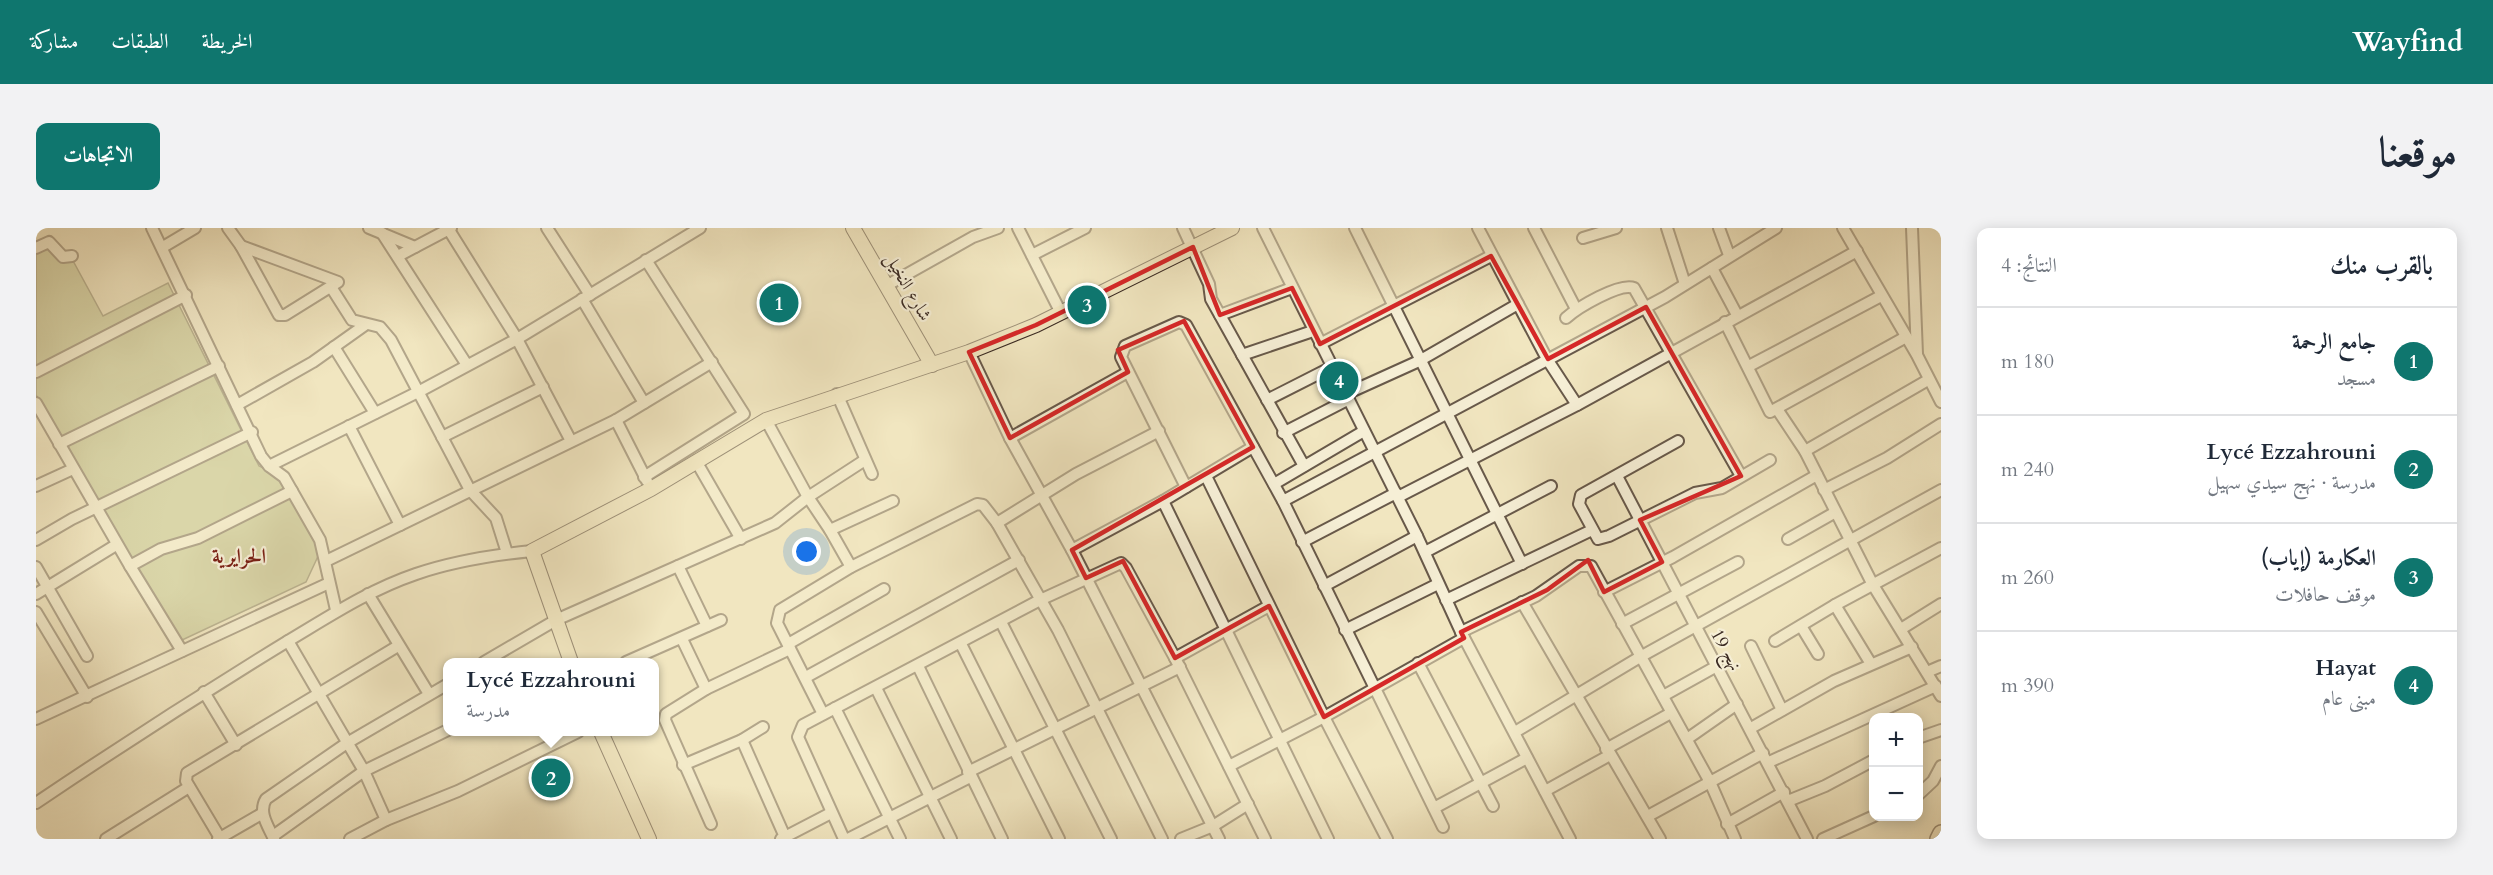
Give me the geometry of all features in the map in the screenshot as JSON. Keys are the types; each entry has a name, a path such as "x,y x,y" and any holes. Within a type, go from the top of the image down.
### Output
{"highway":[{"path":"1938,839 1941,833"}],"main road":[{"name":"شارع النخيل","path":"852,228 932,365"},
{"path":"569,658 532,551 647,483 696,461 766,420 837,394 969,352 1061,313 1232,228"},
{"path":"603,736 649,839"}],"street":[{"path":"153,228 252,432 261,456 269,466 281,474 320,540 336,610"},
{"path":"163,247 195,228"},
{"path":"228,228 241,246 279,315 285,315 338,282 241,246"},
{"path":"369,228 387,232 416,248"},
{"path":"547,228 644,403"},
{"path":"269,466 420,391 517,339 700,228"},
{"path":"886,286 971,232 998,228"},
{"path":"1018,228 1061,313"},
{"path":"1032,255 1085,228"},
{"path":"1183,228 1209,284 1210,299 1304,466"},
{"path":"1263,228 1425,552 1462,635 1570,839"},
{"path":"1355,228 1495,514 1522,564"},
{"path":"1478,228 1547,359 1577,405"},
{"path":"1534,228 1576,309"},
{"path":"1583,238 1614,228"},
{"path":"1667,228 1685,284"},
{"path":"1719,228 1729,255"},
{"path":"1284,501 1646,307 1776,228"},
{"path":"1844,228 1881,296 1917,355 1941,402"},
{"path":"1912,228 1917,355"},
{"path":"398,256 450,229 517,339 570,441"},
{"path":"387,232 398,256 467,364"},
{"path":"36,248 51,242 62,256 72,256"},
{"path":"1302,542 1470,462 1857,251"},
{"path":"1320,345 1491,256"},
{"path":"646,260 752,428"},
{"path":"1712,268 1737,315"},
{"path":"1566,318 1576,309 1628,286 1636,291 1741,476"},
{"path":"331,287 350,317 364,325 380,327 391,340 420,391 470,490 496,518 507,553"},
{"path":"1220,315 1292,288"},
{"path":"36,372 186,295"},
{"path":"1749,366 1881,296"},
{"path":"1284,432 1419,361 1518,304"},
{"path":"1186,487 1121,357 1125,346 1170,323 1183,322 1284,501 1443,827"},
{"path":"1725,322 1770,412 1906,337"},
{"path":"237,405 334,347 364,325"},
{"path":"1242,355 1313,331"},
{"path":"334,347 375,413"},
{"path":"969,352 1010,438 1072,550 1219,839"},
{"path":"326,561 616,420 712,362"},
{"path":"59,444 219,366"},
{"path":"1267,400 1332,367"},
{"path":"1010,438 1128,372"},
{"path":"1805,452 1928,380"},
{"path":"442,437 543,387"},
{"path":"837,394 872,474"},
{"path":"36,403 116,544 182,651"},
{"path":"1769,762 1938,691 1873,585 1834,513 1805,452 1777,409"},
{"path":"616,420 647,483 744,414"},
{"path":"766,420 851,567"},
{"path":"1824,490 1887,458 1941,424"},
{"path":"349,426 400,525"},
{"path":"997,523 1041,495 1159,431"},
{"path":"1274,484 1364,431"},
{"path":"36,540 96,507 252,432"},
{"path":"1678,441 1579,498 1592,530 1601,539 1695,493 1722,488 1770,460"},
{"path":"1072,550 1117,523 1163,501 1253,447"},
{"path":"492,658 556,620 775,523 808,496 865,460"},
{"path":"696,461 741,539"},
{"path":"36,486 73,470"},
{"path":"1604,592 1817,475"},
{"path":"1206,476 1324,717 1387,839"},
{"name":"نهج 19","path":"1617,476 1694,626 1769,762 1807,839"},
{"path":"1425,552 1551,486"},
{"path":"1515,732 1694,626 1850,541 1875,524 1941,490"},
{"path":"130,566 161,549 198,538 292,491"},
{"path":"830,530 893,501"},
{"path":"1163,501 1328,839"},
{"path":"823,714 777,623 780,610 851,567 976,504 985,507 1019,560 1098,706 1162,839"},
{"path":"1788,539 1834,513"},
{"path":"1446,600 1592,530"},
{"path":"1324,586 1417,536"},
{"path":"36,594 116,544"},
{"path":"1775,641 1835,605 1941,548"},
{"path":"36,804 204,692 336,610 368,594 440,567 507,553 532,551"},
{"path":"806,677 1019,560"},
{"path":"1622,624 1738,562"},
{"path":"1265,839 1178,663 1123,565 1118,564 1040,600 961,644 823,714 803,725 798,736 831,813 846,839 860,836 1013,749 1141,686 1178,663 1225,631 1269,606"},
{"path":"1229,766 1324,717 1462,635 1542,593 1584,565 1591,566 1710,782 1735,839"},
{"path":"678,566 706,626"},
{"path":"36,567 87,656"},
{"path":"36,719 329,583"},
{"path":"1345,630 1438,584"},
{"path":"711,824 683,765 665,720 666,714 706,688 789,647 884,589"},
{"path":"368,594 429,694"},
{"path":"1521,602 1660,839"},
{"path":"1900,629 1941,604"},
{"path":"1835,605 1871,664"},
{"path":"36,612 87,697"},
{"path":"638,658 721,620"},
{"path":"1001,621 1111,839"},
{"path":"1801,626 1818,654"},
{"path":"682,639 706,688"},
{"path":"288,641 364,771 386,820"},
{"path":"961,644 1059,839"},
{"path":"262,813 219,838 185,776 190,770 320,695 398,646"},
{"path":"1751,646 1782,710"},
{"path":"1750,728 1871,664 1912,647"},
{"path":"1418,663 1493,806"},
{"path":"918,666 1002,839"},
{"path":"1663,696 1717,666"},
{"path":"1927,672 1941,666"},
{"path":"443,686 347,743 271,796 263,805 262,813 273,838 364,771 443,732"},
{"path":"876,688 951,839"},
{"path":"204,692 236,745"},
{"path":"1687,739 1737,704"},
{"path":"835,708 900,839"},
{"path":"1545,791 1671,712"},
{"path":"683,765 742,740 763,727"},
{"path":"1923,736 1941,730"},
{"path":"350,839 386,820 458,791 571,736"},
{"path":"742,740 783,838 831,813"},
{"path":"1648,816 1763,753"},
{"path":"1434,808 1527,758"},
{"path":"1727,824 1786,796 1825,786 1869,763"},
{"path":"1923,790 1933,781 1941,765"},
{"path":"106,839 189,786"},
{"path":"1180,839 1213,826 1248,804"},
{"path":"1823,839 1869,818"}],"highlighted area":[{"path":"1193,247 1220,315 1292,288 1320,344 1491,256 1548,359 1646,307 1741,476 1640,520 1662,562 1604,592 1588,560 1547,590 1461,632 1464,638 1324,717 1269,606 1175,658 1123,561 1086,578 1072,550 1253,447 1184,321 1118,350 1128,372 1010,438 969,352 1036,325"}],"green space":[{"path":"50,243 72,259 103,316 168,283 259,466 278,475 320,552 306,582 180,641 36,395 36,251"}],"place":[{"name":"جامع الرحمة","path":"779,303"},
{"name":"العكارمة (إياب)","path":"1087,305"},
{"name":"Hayat","path":"1339,381"},
{"name":"Lycé Ezzahrouni","path":"551,778"}],"district":[{"name":"الحرايرية","path":"239,556"}]}
